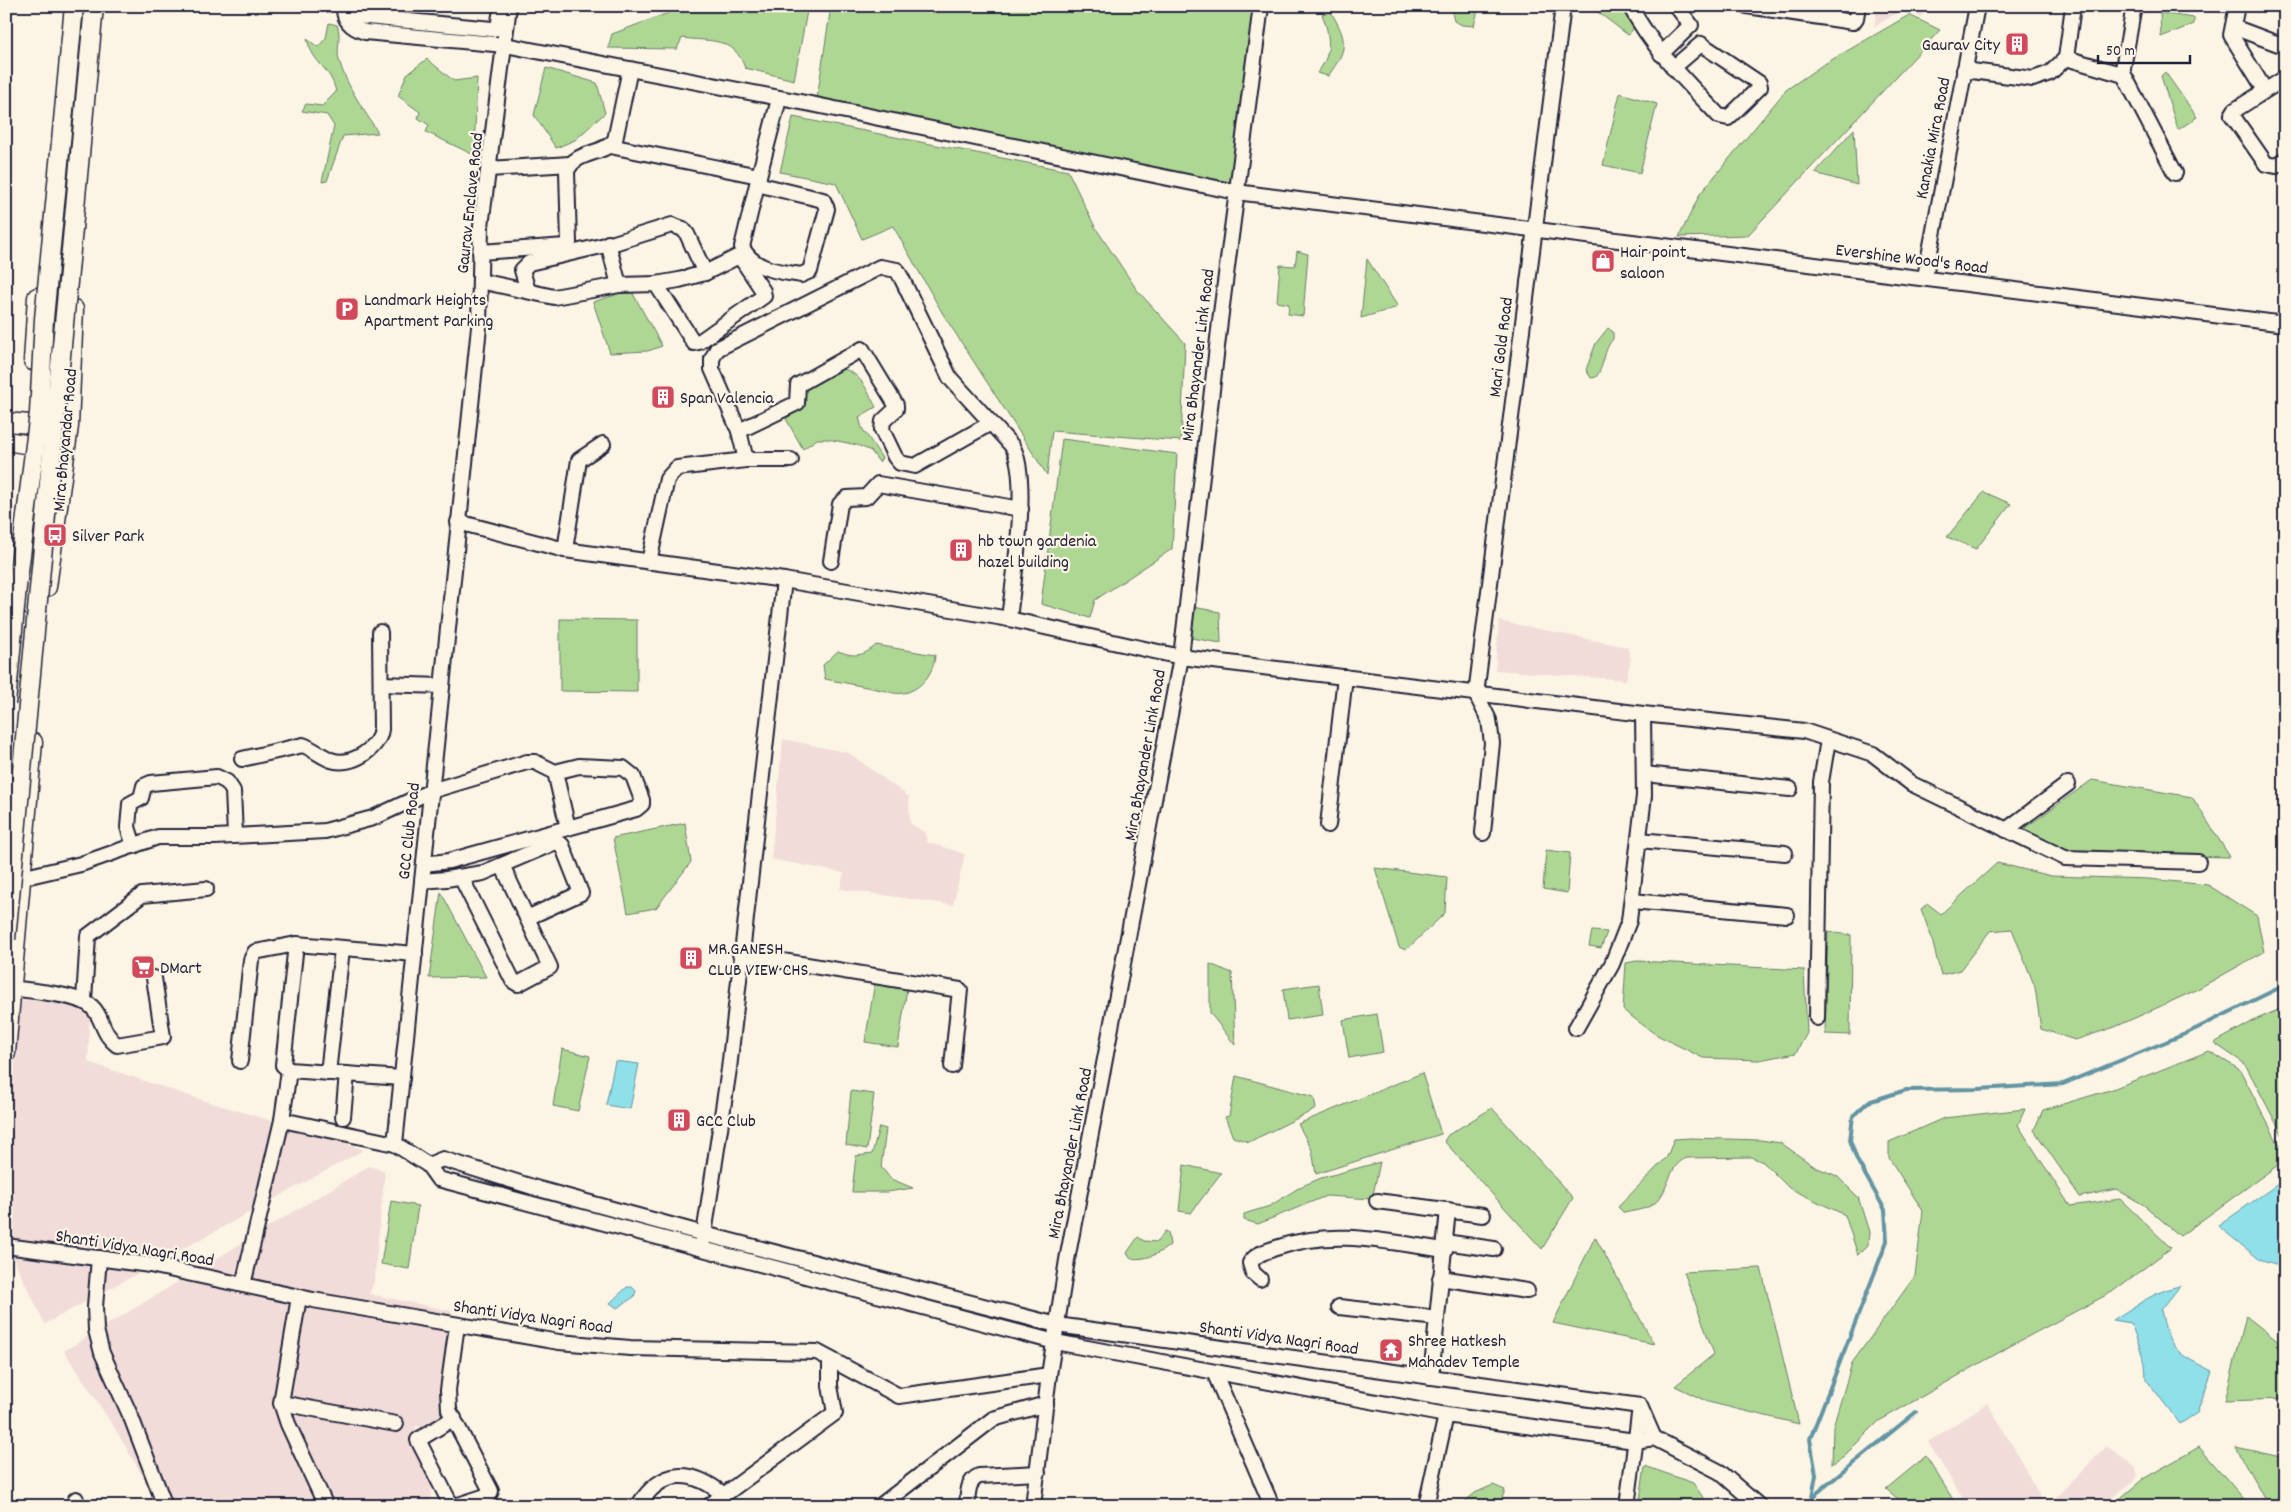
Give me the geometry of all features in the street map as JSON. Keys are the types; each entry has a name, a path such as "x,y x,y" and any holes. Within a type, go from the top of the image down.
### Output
{"main road":[{"name":"Mira Bhayandar Road","path":"6,624 31,425 35,326 66,6"},
{"path":"6,704 17,587 38,413 44,319 74,6"},
{"path":"6,940 94,6"},
{"name":"Mira Bhayandar Road","path":"6,1053 10,988 47,587 69,426 72,328 103,6"},
{"path":"6,422 69,426"},
{"path":"6,441 66,450"}],"street":[{"name":"Evershine Wood's Road","path":"344,6 343,14 348,23 356,29 382,34 505,45 1236,192 1925,277 2285,324"},
{"name":"Mira Bhayander Link Road","path":"1033,1506 1049,1375 1067,1260 1181,657 1236,192 1261,6"},
{"name":"Mari Gold Road","path":"1476,694 1563,6"},
{"path":"1662,54 1691,25 1676,6"},
{"path":"1746,6 1852,22 1856,18 1858,6"},
{"name":"Kanakia Mira Road","path":"1925,277 1977,6"},
{"path":"1964,70 2033,79 2050,72 2066,58 2073,6"},
{"path":"2122,74 2134,6"},
{"path":"2237,6 2231,35 2265,90"},
{"path":"1634,8 1662,54 1673,68 1724,118 1728,118 1760,86 1759,83 1701,44 1673,68"},
{"path":"357,16 492,29 498,28 500,15 508,11"},
{"name":"Gaurav Enclave Road","path":"458,522 479,327 480,252 508,11"},
{"path":"382,34 384,19"},
{"path":"2233,27 2281,45 2285,44"},
{"path":"2066,58 2124,75 2175,173"},
{"path":"489,169 570,164 583,156 610,146 615,140 619,127 630,69"},
{"path":"2285,78 2235,110 2232,115 2266,164 2276,166 2285,160"},
{"path":"610,146 758,180 823,200 827,209 810,272 801,276 763,268 745,253 741,241 758,180 779,99"},
{"path":"480,252 566,246 569,243 567,172 570,164"},
{"path":"528,291 522,270 524,266 664,226 678,226 688,234 705,272"},
{"path":"608,243 619,285"},
{"path":"480,281 554,297 619,285 656,284 705,272 733,257 739,257 763,291 764,296 699,342 694,343 656,284"},
{"path":"746,460 739,431 712,369 712,359 717,350 880,267 896,270 950,378 991,422 1018,455 1021,509 1009,619"},
{"path":"739,431 797,403 798,385 861,349 864,349 896,406 896,409 883,421 882,430 895,457 900,463 915,466 991,422"},
{"path":"565,550 579,460 603,444"},
{"path":"649,562 667,479 672,470 746,460 791,460"},
{"path":"831,561 840,504 847,498 866,497 878,484 1021,509"},
{"path":"458,522 565,550 784,580 1009,619 1181,657 1643,714 1804,731 1873,754 1912,784 2065,858 2198,862"},
{"name":"GCC Club Road","path":"395,1144 458,522"},
{"path":"702,1250 729,1069 740,954 784,580"},
{"path":"242,759 303,746 337,761 346,761 366,752 375,745 380,737 380,632"},
{"path":"1328,825 1345,677"},
{"path":"381,684 442,686"},
{"path":"1476,694 1489,720 1492,743 1483,833"},
{"path":"1576,1028 1612,964 1629,921 1640,840 1644,774 1643,714"},
{"path":"1817,1018 1821,782 1828,740"},
{"path":"21,878 81,864 158,837 325,830 373,818 431,791 527,762 535,762 554,772 579,766 623,768 633,776 642,800 642,804 636,809 449,861 424,864"},
{"path":"554,772 568,828"},
{"path":"1644,774 1790,789"},
{"path":"134,846 128,827 130,804 141,798 144,786 151,783 217,777 227,782 233,791 235,835"},
{"path":"2006,830 2068,784"},
{"path":"1640,840 1785,853"},
{"path":"422,881 483,873 554,843 562,845 581,894 527,918"},
{"path":"462,877 514,981 518,984 550,967 502,865"},
{"path":"84,1000 88,936 142,894 206,889"},
{"path":"1632,902 1787,915"},
{"path":"240,1061 252,956 255,952 296,944 415,954"},
{"path":"296,944 283,1066 289,1070 402,1078"},
{"path":"328,1073 342,949"},
{"path":"740,954 960,990 952,1066"},
{"path":"10,988 84,1000 94,1008 106,1037 116,1045 162,1037 154,978"},
{"path":"243,1285 282,1120 289,1070"},
{"path":"344,1117 347,1074"},
{"path":"282,1120 395,1144 428,1165 438,1179 1055,1342 1446,1415 1635,1441 1654,1438 1720,1472 1758,1505"},
{"path":"428,1165 443,1160"},
{"path":"438,1179 443,1160"},
{"name":"Shanti Vidya Nagri Road","path":"443,1160 539,1189 704,1234 1057,1326 1640,1406"},
{"path":"1377,1201 1483,1215"},
{"path":"1431,1377 1448,1210"},
{"path":"1260,1279 1253,1273 1250,1263 1256,1255 1296,1241 1341,1236 1494,1249"},
{"name":"Shanti Vidya Nagri Road","path":"6,1246 150,1265 299,1298 559,1342 621,1348 817,1352 899,1396 1049,1375"},
{"path":"99,1258 94,1307 96,1330 102,1353 131,1417 165,1506"},
{"path":"1440,1278 1527,1291"},
{"path":"909,1304 911,1287"},
{"path":"299,1298 281,1403 288,1424 326,1506"},
{"path":"979,1322 983,1306"},
{"path":"1339,1308 1437,1318"},
{"path":"454,1418 418,1440 449,1501 455,1506 489,1496 491,1491 454,1418 448,1400 458,1325"},
{"path":"709,1506 835,1413 830,1386 830,1359"},
{"path":"1214,1372 1272,1506"},
{"path":"281,1403 396,1424"},
{"path":"880,1506 993,1419 1046,1404"},
{"path":"1640,1406 1654,1438"},
{"path":"1627,1506 1640,1406"},
{"path":"1426,1506 1446,1415"},
{"path":"967,1506 970,1483 979,1476 1038,1473"},
{"path":"638,1506 647,1492 661,1480 677,1475 692,1475 724,1495"}],"shaded area":[{"path":"1878,6 1955,6 1953,11 1926,8 1921,17 1905,8 1874,27"},
{"path":"1499,621 1627,647 1631,659 1626,680 1495,670"},
{"path":"783,739 849,753 909,797 910,823 925,833 927,842 965,854 953,905 840,889 844,873 771,859"},
{"path":"19,1000 83,1003 90,1007 88,1062 205,1101 334,1139 364,1150 45,1324 6,1244 6,1189"},
{"path":"369,1166 385,1171 374,1282 369,1294 452,1311 442,1427 415,1426 432,1475 430,1506 160,1506 114,1427 64,1351"},
{"path":"1987,1403 2045,1506 1967,1506 1928,1442"},
{"path":"2107,1446 2136,1468 2138,1477 2110,1499 2110,1506 2047,1506"}],"green space":[{"path":"687,6 808,6 794,80 745,68 735,50 720,42 682,38 677,49 608,48 612,34"},
{"path":"831,6 1261,6 1236,192 816,105"},
{"path":"1479,6 1474,26 1462,25 1454,21 1451,8 1434,7 1428,13 1402,7"},
{"path":"1590,6 1630,6 1636,26 1628,35"},
{"path":"1331,12 1341,30 1343,45 1339,59 1328,76 1317,73 1328,52 1327,29 1322,14"},
{"path":"2160,13 2194,18 2194,24 2161,37"},
{"path":"1909,15 1940,30 1748,235 1679,237 1700,194 1786,90 1821,66"},
{"path":"329,23 337,25 339,38 338,56 342,70 356,98 378,133 343,136 327,181 322,182 334,126 327,115 302,111 306,104 322,106 336,92 330,77 313,55 307,39 318,47 326,38"},
{"path":"427,59 454,81 477,78 474,155 426,132 429,125 418,118 420,112 398,96 407,74"},
{"path":"546,68 597,83 605,113 575,140 556,148 534,115"},
{"path":"2165,72 2197,117 2178,130 2161,76"},
{"path":"1620,93 1657,104 1640,173 1603,165"},
{"path":"793,117 1068,171 1095,227 1137,290 1185,343 1181,441 1052,431 1047,475 943,314 893,226 862,239 836,183 780,172"},
{"path":"1854,129 1857,185 1815,173"},
{"path":"1297,251 1308,254 1303,316 1288,314 1289,304 1277,302 1280,265 1295,266"},
{"path":"1367,259 1398,307 1361,318"},
{"path":"631,290 662,346 648,351 610,353 593,302"},
{"path":"1608,328 1613,332 1613,339 1607,348 1599,373 1596,377 1591,378 1586,370 1596,343"},
{"path":"841,368 859,378 876,407 859,417 862,428 882,458 879,462 871,451 857,445 828,439 817,439 803,449 786,419 801,406 799,389"},
{"path":"1062,439 1177,454 1172,549 1095,600 1090,618 1041,604"},
{"path":"1984,492 2011,504 1976,549 1947,537"},
{"path":"1193,607 1220,612 1221,643 1191,638"},
{"path":"560,619 637,620 637,692 560,691"},
{"path":"876,645 935,655 934,664 925,680 919,686 904,693 825,679 823,665 838,651 858,655 867,652"},
{"path":"2092,780 2192,797 2230,857 2071,854 2022,830"},
{"path":"685,823 691,862 656,908 628,913 613,838"},
{"path":"1546,850 1570,853 1567,893 1543,889"},
{"path":"1997,863 2051,876 2149,879 2208,885 2257,916 2264,952 2194,991 2115,1027 2075,1040 2041,1029 2035,987 2012,929 1990,931 1960,970 1941,975 1931,936 1921,909 1928,904 1941,914"},
{"path":"1375,868 1447,877 1445,913 1406,950 1399,947"},
{"path":"441,892 486,977 429,978"},
{"path":"1592,931 1607,932 1601,948 1589,946"},
{"path":"1828,932 1851,935 1850,1035 1825,1034"},
{"path":"1637,961 1804,970 1807,1033 1796,1053 1759,1060 1703,1058 1655,1034 1623,1010 1626,963"},
{"path":"1210,964 1232,973 1235,1045 1210,1013"},
{"path":"875,982 907,988 898,1047 865,1042"},
{"path":"1319,984 1323,1015 1287,1020 1283,989"},
{"path":"2285,1007 2285,1140 2245,1064 2214,1043 2257,1019"},
{"path":"1377,1014 1383,1052 1349,1058 1343,1020"},
{"path":"562,1049 590,1056 578,1111 553,1106"},
{"path":"2209,1051 2240,1070 2278,1143 2285,1150 2285,1160 2180,1236 2144,1205 2116,1189 2080,1197 2034,1130 2043,1110 2110,1090"},
{"path":"1422,1073 1441,1134 1316,1174 1312,1150 1298,1124"},
{"path":"1236,1076 1314,1097 1316,1109 1249,1142 1233,1137 1225,1117 1229,1116"},
{"path":"851,1091 874,1094 867,1149 846,1145"},
{"path":"1492,1108 1573,1198 1542,1249 1444,1141 1448,1135"},
{"path":"2025,1109 2018,1125 2070,1206 2120,1199 2171,1248 2112,1292 2012,1345 1879,1421 1844,1456 1832,1464 1833,1427 1852,1363 1915,1276 1923,1211 1889,1158 1889,1142 1944,1118"},
{"path":"879,1127 886,1129 881,1167 891,1179 913,1188 887,1192 852,1192 856,1156 872,1154"},
{"path":"1674,1139 1760,1140 1781,1143 1815,1167 1837,1176 1858,1197 1869,1232 1868,1245 1858,1255 1845,1215 1789,1188 1763,1162 1751,1157 1687,1158 1675,1167 1665,1189 1656,1202 1650,1206 1624,1213 1618,1207 1667,1157"},
{"path":"1380,1162 1372,1199 1326,1196 1258,1224 1244,1220 1244,1214 1270,1206 1300,1187 1321,1178"},
{"path":"1184,1165 1221,1173 1191,1213 1179,1211"},
{"path":"391,1201 418,1206 409,1269 381,1264"},
{"path":"1165,1231 1168,1232 1170,1245 1152,1256 1136,1259 1130,1258 1127,1253 1138,1237 1144,1241 1157,1242"},
{"path":"1595,1237 1654,1344 1553,1323"},
{"path":"1761,1268 1799,1424 1708,1402 1675,1386 1714,1354 1684,1272"},
{"path":"2246,1316 2285,1347 2285,1399 2225,1401"},
{"path":"2199,1447 2250,1506 2116,1506 2116,1502 2143,1479"},
{"path":"2236,1447 2285,1458 2285,1506 2268,1506"},
{"path":"1926,1456 1957,1506 1907,1506 1886,1489"},
{"path":"1645,1466 1693,1483 1709,1506 1639,1506"},
{"path":"1493,1485 1505,1490 1499,1506 1459,1506 1475,1493"}],"water":[{"path":"615,1061 639,1064 630,1109 606,1105"},
{"path":"2285,1179 2285,1267 2259,1259 2218,1226"},
{"path":"2180,1286 2161,1310 2167,1334 2176,1349 2182,1354 2212,1371 2197,1413 2180,1424 2146,1379 2145,1363 2131,1323 2113,1320 2154,1295"},
{"path":"627,1287 632,1287 636,1291 634,1297 617,1308 610,1303"}],"waterway":[{"path":"1916,1412 1812,1497 1816,1475 1810,1439 1887,1241 1885,1210 1857,1160 1850,1140 1853,1116 1868,1102 1906,1090 1978,1089 2063,1084 2185,1034 2285,985"}],"place":[{"name":"Gaurav City","path":"2017,44"},
{"name":"Hair point saloon","path":"1603,261"},
{"name":"Landmark Heights Apartment Parking","path":"347,309"},
{"name":"Span Valencia","path":"663,397"},
{"name":"Silver Park","path":"55,535"},
{"name":"hb town gardenia hazel building","path":"961,550"},
{"name":"MR.GANESH CLUB VIEW CHS","path":"691,958"},
{"name":"DMart","path":"143,967"},
{"name":"GCC Club","path":"679,1120"},
{"name":"Shree Hatkesh Mahadev Temple","path":"1391,1350"}]}
